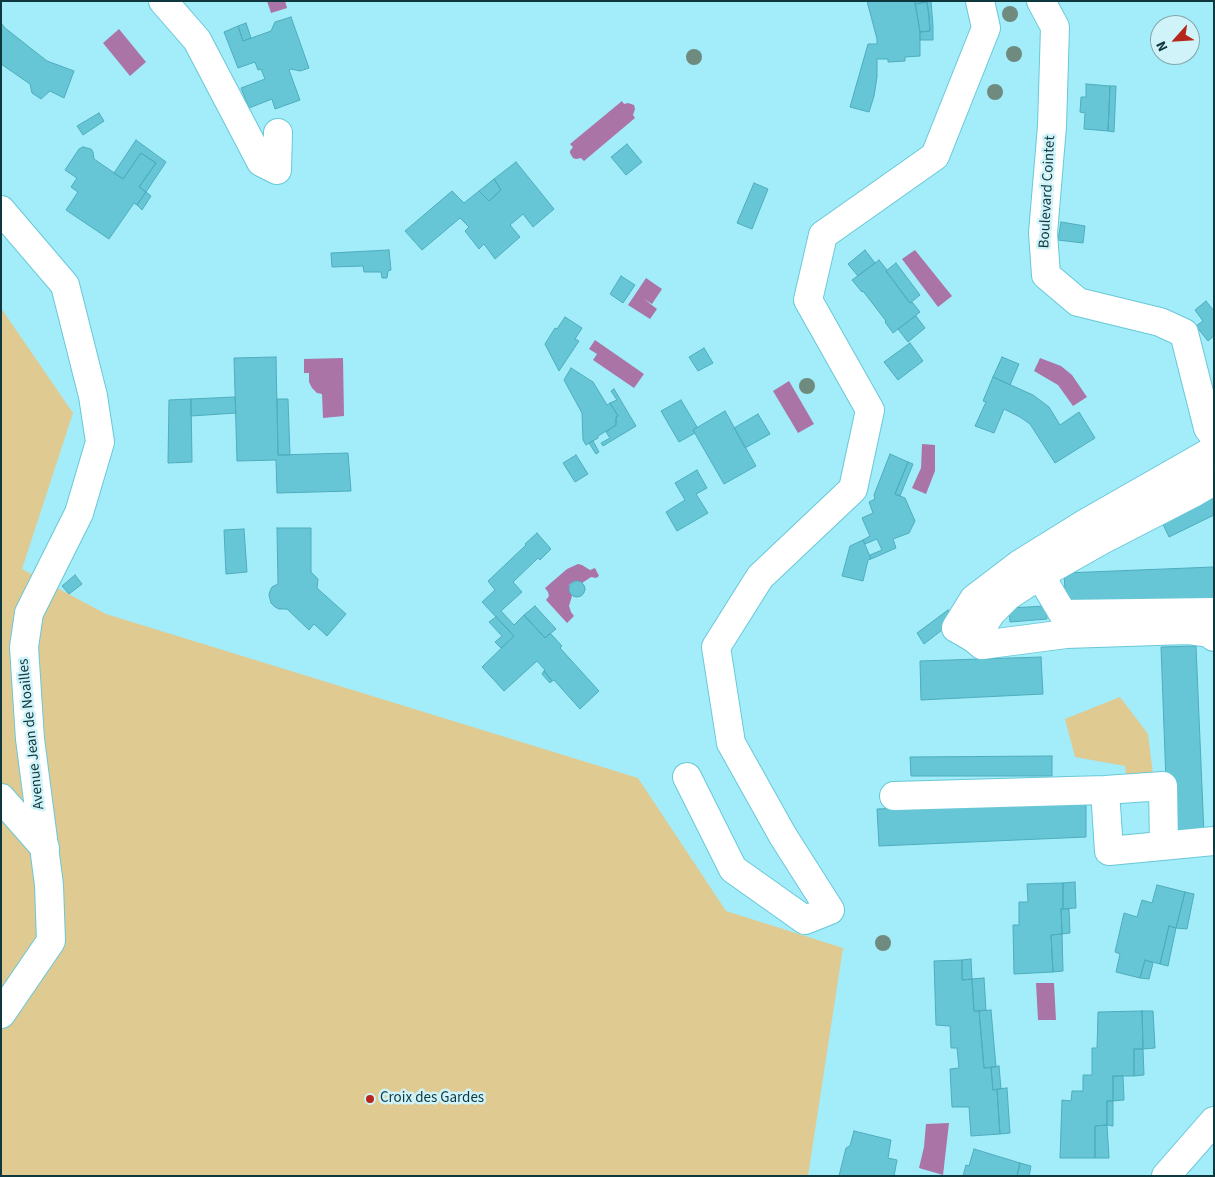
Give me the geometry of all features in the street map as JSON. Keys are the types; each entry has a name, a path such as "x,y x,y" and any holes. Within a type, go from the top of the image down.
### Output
{"street":[{"path":"163,1 197,40 261,162 277,170 278,133"},
{"path":"687,777 733,869 805,920 830,910 782,836 731,743 716,647 760,577 853,489 870,410 808,300 823,235 935,156 986,28 980,1"},
{"name":"Boulevard Cointet","path":"1041,1 1055,27 1052,126 1043,233 1046,275 1078,302 1160,322 1184,333 1208,428 1214,436"},
{"name":"Avenue Jean de Noailles","path":"1,210 65,285 93,396 100,442 79,513 29,613 24,647 30,739 49,885 51,941 1,1014"},
{"path":"966,634 1008,596 1040,575 1066,548 1086,523 1214,450"},
{"path":"966,634 974,599 1020,564 1066,548 1102,540 1214,481"},
{"path":"1040,575 1063,614 1214,612"},
{"path":"966,634 982,644 1066,634 1187,630 1209,633 1214,637"},
{"path":"894,796 1105,790 1162,786 1164,845"},
{"path":"1105,790 1109,851 1214,841"},
{"path":"1,798 45,848"},
{"path":"1166,1176 1214,1121"}],"shaded area":[{"path":"267,1 285,1 287,8 271,13"},
{"path":"119,29 146,62 130,76 103,43"},
{"path":"622,101 624,104 634,105 633,115 635,118 584,161 581,158 573,158 570,151 573,147 570,144"},
{"path":"915,250 952,296 938,307 902,259"},
{"path":"646,278 662,289 652,304 644,299 657,309 650,319 628,305"},
{"path":"1,308 73,413 22,569 106,614 638,778 726,911 843,948 808,1176 1,1176"},
{"path":"595,340 644,374 634,388 593,360 597,354 589,349"},
{"path":"343,358 344,416 323,418 322,394 317,393 312,388 309,382 309,373 304,373 304,359"},
{"path":"1040,358 1061,366 1072,375 1087,397 1073,406 1058,385 1034,371"},
{"path":"789,381 814,424 798,433 773,391"},
{"path":"922,444 935,445 935,471 926,494 912,488 921,468"},
{"path":"578,564 590,570 595,568 599,576 596,578 591,577 582,583 574,581 569,585 569,591 572,596 569,606 574,616 567,623 546,600 549,596 545,588 567,569"},
{"path":"1120,697 1148,734 1153,774 1126,774 1125,766 1075,757 1065,719"},
{"path":"1036,983 1054,983 1056,1020 1038,1020"},
{"path":"949,1123 943,1175 919,1168 924,1147 926,1124"}],"building":[{"path":"867,1 915,1 920,32 920,56 905,57 905,61 888,62 888,59 877,59 877,77 869,112 850,107 868,44 877,44"},
{"path":"915,1 931,1 933,40 920,40 920,32 930,31 929,16 927,2 915,4"},
{"path":"927,2 930,31 920,32 915,4"},
{"path":"291,17 309,68 300,71 289,70 300,100 275,109 272,99 249,108 241,88 265,79 261,69 258,70 255,62 238,68 224,32 238,26 243,41 271,31 275,22"},
{"path":"1,23 47,61 74,71 64,98 50,91 41,99 32,93 30,84 1,64"},
{"path":"246,23 251,38 243,41 238,26"},
{"path":"1086,84 1110,86 1108,131 1084,129 1085,113 1080,112 1081,97 1086,97"},
{"path":"1110,86 1116,86 1114,132 1108,131"},
{"path":"99,113 104,121 83,135 77,126"},
{"path":"136,140 166,162 146,192 139,187 156,163 141,153 123,179 114,173"},
{"path":"627,144 642,162 626,175 611,157"},
{"path":"83,147 91,149 94,159 123,179 141,153 156,163 139,187 146,192 137,205 134,203 109,239 66,210 78,192 71,187 77,178 65,170 79,149"},
{"path":"516,162 554,209 533,227 523,214 510,225 520,237 495,259 484,244 479,249 465,231 469,227 460,218 422,250 405,231 452,191 464,203 479,191 489,201 501,190 494,179"},
{"path":"494,179 501,190 489,201 479,191"},
{"path":"754,183 768,189 752,229 737,223"},
{"path":"146,192 151,196 142,210 137,205"},
{"path":"1061,222 1085,226 1083,243 1058,240"},
{"path":"389,250 391,270 388,271 387,278 382,278 381,272 364,272 363,266 332,267 331,253"},
{"path":"865,250 875,263 858,276 848,264"},
{"path":"879,260 910,303 912,302 920,312 893,333 863,291 852,280"},
{"path":"896,263 920,295 910,303 886,271"},
{"path":"621,276 635,285 623,303 610,294"},
{"path":"1206,301 1214,311 1214,336 1208,341 1196,326 1203,321 1195,310"},
{"path":"916,316 925,328 908,342 898,329"},
{"path":"565,317 582,328 575,339 579,341 559,371 545,344"},
{"path":"910,343 923,361 898,380 884,362"},
{"path":"704,348 713,363 698,371 689,357"},
{"path":"276,357 278,455 348,453 351,491 277,493 276,460 237,461 234,358"},
{"path":"1002,357 1019,364 1010,385 993,377"},
{"path":"571,368 593,382 607,405 610,403 618,416 616,417 616,425 586,445 583,440 582,413 564,380"},
{"path":"993,377 1033,395 1049,407 1060,425 1079,412 1095,438 1055,463 1030,424 1004,409 994,433 975,426 986,402 983,401"},
{"path":"614,389 636,426 603,446 601,443 610,438 606,432 616,425 616,417 618,416 610,403 617,400 611,391"},
{"path":"235,397 236,413 191,416 191,399"},
{"path":"191,399 192,462 168,463 169,400"},
{"path":"277,399 288,399 290,455 278,455"},
{"path":"681,400 697,427 693,430 695,433 679,442 661,411"},
{"path":"725,411 756,466 724,484 693,430"},
{"path":"758,414 770,434 745,448 734,428"},
{"path":"593,441 599,452 596,454 589,443"},
{"path":"890,454 908,462 895,494 905,498 915,521 909,533 893,539 896,548 871,559 870,555 882,550 877,539 865,544 863,540 870,536 862,518 873,513 869,502 875,499 874,495"},
{"path":"576,455 588,474 575,482 563,463"},
{"path":"908,462 913,464 900,496 895,494"},
{"path":"697,470 707,488 696,494 708,513 677,531 666,512 685,500 675,483"},
{"path":"1214,496 1214,515 1169,537 1162,522"},
{"path":"277,528 311,528 311,572 318,579 317,588 346,614 327,636 314,624 309,630 287,609 279,609 271,603 270,591 272,587 278,584"},
{"path":"244,529 247,572 226,574 224,530"},
{"path":"537,533 551,549 540,560 538,558 513,582 522,592 501,611 514,625 524,615 545,638 550,633 562,646 560,648 599,691 580,709 554,680 552,681 537,661 504,691 482,667 514,636 482,602 495,590 488,581"},
{"path":"863,540 871,559 868,560 863,581 842,576 850,546"},
{"path":"1214,567 1214,603 1066,607 1064,573"},
{"path":"75,575 82,584 69,594 62,586"},
{"path":"577,581 583,583 585,589 583,595 577,597 571,595 569,589 571,583"},
{"path":"535,606 556,629 545,638 524,615"},
{"path":"1046,606 1047,619 1010,622 1009,608"},
{"path":"948,610 955,620 924,644 917,633"},
{"path":"496,617 514,636 501,648 495,642 502,636 489,622"},
{"path":"1196,646 1204,834 1168,836 1161,647"},
{"path":"1041,657 1043,694 921,700 920,661"},
{"path":"544,671 552,681 550,683 542,674"},
{"path":"1052,756 1052,776 911,776 910,757"},
{"path":"1086,801 1086,837 879,846 877,809"},
{"path":"1075,882 1076,908 1063,909 1063,883"},
{"path":"1063,883 1062,934 1051,935 1053,972 1014,974 1013,925 1019,925 1019,902 1028,902 1027,884"},
{"path":"1157,885 1185,892 1176,928 1169,926 1160,964 1145,960 1140,978 1116,972 1120,954 1115,952 1124,913 1137,917 1142,900 1152,903"},
{"path":"1185,892 1194,894 1187,929 1176,928"},
{"path":"1061,909 1069,909 1070,933 1062,934"},
{"path":"1169,926 1176,928 1168,966 1160,964"},
{"path":"1062,934 1063,971 1053,972 1051,935"},
{"path":"971,959 972,979 962,980 962,960"},
{"path":"962,960 962,980 972,979 974,1011 979,1011 984,1068 991,1067 993,1090 997,1089 1000,1134 971,1136 969,1107 952,1107 950,1069 959,1068 957,1048 951,1048 950,1026 936,1025 934,961"},
{"path":"1145,960 1153,963 1149,979 1140,978"},
{"path":"984,978 986,1010 974,1011 972,979"},
{"path":"991,1010 996,1067 984,1068 979,1011"},
{"path":"1142,1011 1143,1049 1134,1049 1134,1076 1113,1076 1113,1101 1107,1101 1107,1125 1095,1126 1095,1158 1060,1158 1062,1100 1071,1101 1072,1091 1083,1091 1083,1075 1092,1075 1092,1048 1097,1048 1098,1012"},
{"path":"1142,1011 1153,1011 1155,1048 1143,1049"},
{"path":"1134,1049 1143,1049 1144,1075 1134,1076"},
{"path":"999,1066 1001,1089 993,1090 991,1067"},
{"path":"1113,1076 1123,1076 1124,1100 1113,1101"},
{"path":"1007,1088 1010,1133 1000,1134 997,1089"},
{"path":"1107,1101 1113,1101 1113,1126 1107,1125"},
{"path":"1107,1125 1109,1158 1095,1158 1095,1126"},
{"path":"854,1131 891,1140 888,1158 897,1160 894,1176 839,1176 846,1148 850,1146"},
{"path":"974,1149 1020,1163 1017,1176 963,1176 966,1165 969,1166"},
{"path":"1020,1163 1031,1166 1029,1176 1017,1176"}],"place":[{"name":"Croix des Gardes","path":"370,1099"}]}
